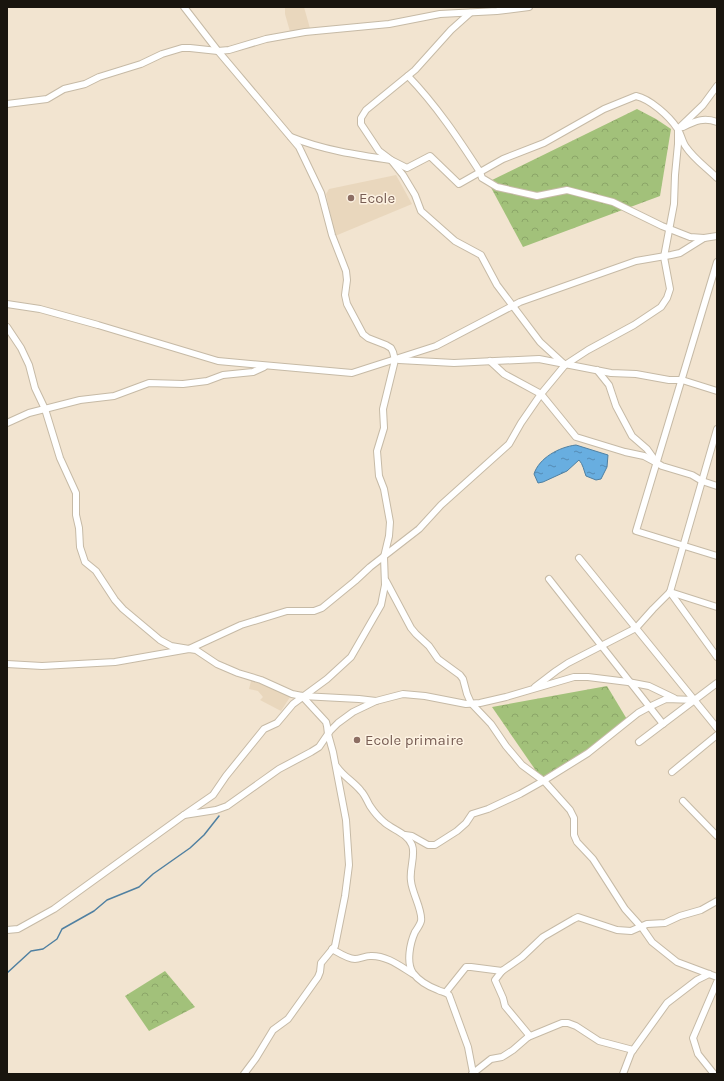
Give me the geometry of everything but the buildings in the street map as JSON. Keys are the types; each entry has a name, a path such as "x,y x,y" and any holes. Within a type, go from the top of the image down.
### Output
{"street":[{"path":"7,930 18,929 54,909 213,795 226,776 264,730 277,723 293,704 326,679 351,657 356,651 380,605 383,596 385,580 384,557 390,522 384,489 379,476 377,451 384,428 383,409 395,360 394,352 386,345 368,338 363,334 347,304 345,295 347,280 346,272 332,235 321,193 298,147 218,51 184,7"},
{"path":"7,104 47,99 64,89 85,84 99,77 141,64 162,54 182,48 218,51 230,50 266,39 306,32 389,24 440,14 497,11 529,7"},
{"path":"470,13 451,30 432,53 408,76 366,110 361,118 361,124 380,151 391,160 403,175 421,211 455,241 481,255 497,285 512,306 540,342 565,365"},
{"path":"408,76 422,90 449,125 480,172 482,178 497,187 537,196 567,190 613,202 690,237 704,238 717,236"},
{"path":"7,664 42,666 115,662 189,649 241,625 287,610 314,611 322,608 355,581 370,566 384,557 419,529 440,505 509,444 541,394 565,365 588,350 634,325 661,306 667,298 670,289 664,257 674,204 678,129 703,105 717,86"},
{"path":"290,137 314,146 391,160 407,168 430,156 459,184 503,158 544,143 604,109 636,96 649,101 678,129 686,148 717,178"},
{"path":"678,129 696,121 705,119 717,122"},
{"path":"7,304 40,310 91,323 218,361 352,373 436,346 512,306 636,261 680,253 704,238"},
{"path":"717,262 636,531 717,556"},
{"path":"7,327 21,348 29,365 35,388 45,409 60,458 76,493 76,515 79,528 80,547 85,562 96,571 115,600 123,609 160,640 171,646 196,650 217,664 261,680 292,694 376,701"},
{"path":"395,360 454,363 539,359 597,370 682,380 717,391"},
{"path":"490,361 504,374 541,394 576,437 625,452 644,456 668,468 692,475 702,481 717,486"},
{"path":"7,423 29,413 80,400 114,396 149,383 183,384 207,381 223,375 252,372 266,366"},
{"path":"597,370 609,385 616,406 632,436 647,449 657,463"},
{"path":"532,689 556,670 636,628 670,592 702,481 716,439 717,429"},
{"path":"579,558 717,728"},
{"path":"549,579 663,724"},
{"path":"385,580 411,628 429,646 438,659 460,675 463,679 471,703 491,724 506,746 522,765 543,781 570,810 574,818 574,835 577,842 593,859 625,909 641,926 652,942 677,962 717,978 693,1038 698,1054 714,1074"},
{"path":"670,592 717,607"},
{"path":"670,592 717,657"},
{"path":"184,815 216,810 227,806 279,769 293,763 315,750 338,723 353,712 376,701 404,694 425,696 466,704 480,703 574,677 588,677 649,686 674,698"},
{"path":"639,742 717,684"},
{"path":"244,1074 256,1058 273,1030 288,1019 318,978 321,963 335,946 349,865 346,820 326,722 302,696"},
{"path":"404,835 412,836 428,845 435,845 457,831 472,814 488,809 520,794 592,750 638,713 666,699 674,698 695,700"},
{"path":"672,772 717,735"},
{"path":"335,764 342,774 363,792 370,807 383,822 408,837 412,845 413,854 410,871 411,882 422,916 415,933 410,953 410,966 414,975"},
{"path":"683,801 716,833"},
{"path":"528,1037 529,1035 505,1006 495,980 502,971 522,957 543,937 578,917 624,931 631,931 651,923 665,923 680,916 701,910 717,901"},
{"path":"332,949 340,954 355,959 370,956 381,957 394,962 431,987 446,992 449,995 468,1047 473,1074 492,1059 502,1057 514,1050 528,1037 562,1023 568,1023 576,1026 599,1041 633,1050"},
{"path":"446,992 466,967 502,971"},
{"path":"623,1074 631,1053 667,1003 697,980 709,974"}],"shaded area":[{"path":"285,7 304,7 311,32 291,35 285,14"},
{"path":"396,175 412,204 335,236 326,194 329,189"},
{"path":"252,677 292,694 281,711 260,700 263,697 258,691 249,689"}],"green space":[{"path":"637,109 671,129 660,196 523,247 488,182"},
{"path":"607,686 628,721 543,781 492,707"},
{"path":"165,971 195,1007 149,1031 125,996"}],"water":[{"path":"576,445 608,455 607,467 601,479 596,480 586,476 579,460 567,471 538,483 534,474 540,463 545,458 563,448"}],"waterway":[{"path":"7,973 31,951 43,949 57,939 62,929 94,911 107,900 139,887 153,874 190,848 204,835 219,816"}],"place":[{"name":"Ecole","path":"351,198"},
{"name":"Ecole primaire","path":"357,740"}]}
